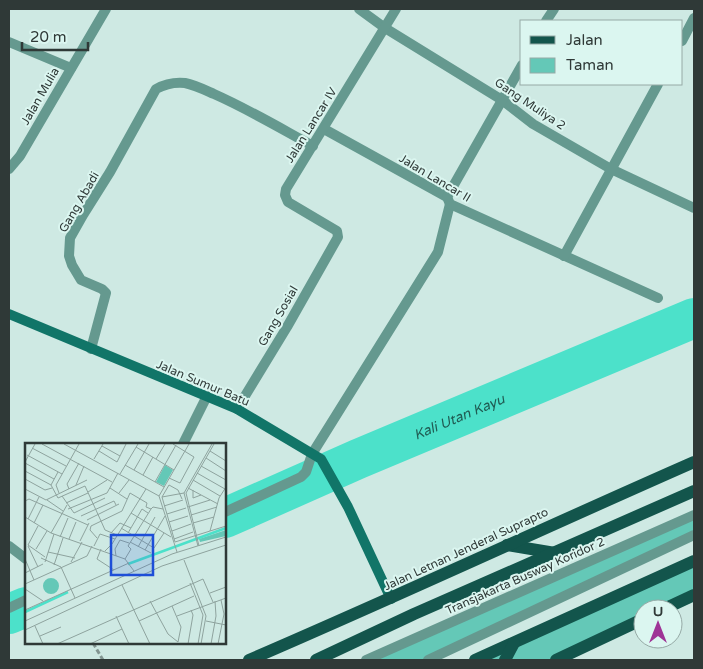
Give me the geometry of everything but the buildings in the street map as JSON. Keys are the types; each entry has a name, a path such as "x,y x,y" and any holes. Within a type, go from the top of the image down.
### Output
{"main road":[{"name":"Jalan Letnan Jenderal Suprapto","path":"249,660 391,599 506,544 694,462"},
{"path":"316,660 414,614 694,491"},
{"path":"506,544 555,553"},
{"path":"475,660 694,561"},
{"path":"556,660 633,624"},
{"path":"505,660 514,643"}],"street":[{"name":"Gang Muliya 2","path":"359,9 385,28 502,100 533,124 611,168 694,208"},
{"name":"Jalan Lancar IV","path":"338,235 337,231 286,200 286,189 396,9"},
{"path":"547,20 554,9"},
{"name":"Jalan Mulia","path":"9,169 20,156 71,68 101,10"},
{"path":"683,39 694,18"},
{"path":"9,42 71,68"},
{"path":"226,512 301,477 306,472 312,454 438,252 448,200 520,68"},
{"name":"Gang Abadi","path":"91,349 106,294 104,290 81,280 69,256 70,238 110,172 156,89 164,84 173,83 185,83 195,86 235,103 313,146"},
{"path":"564,256 657,85"},
{"name":"Jalan Lancar II","path":"324,129 448,200 564,256 658,298"},
{"name":"Gang Sosial","path":"237,408 287,327 338,235"},
{"name":"Jalan Sumur Batu","path":"9,314 237,408 324,462 348,507 391,599"},
{"path":"184,443 207,396"},
{"name":"Transjakarta Busway Koridor 2","path":"366,660 694,515"},
{"path":"428,660 694,535"},
{"path":"9,546 25,558"},
{"path":"9,608 25,600"}],"path":[{"path":"94,644 103,660"}],"green space":[{"path":"694,515 694,535 428,660 368,660"},
{"path":"694,562 694,594 683,599 633,599 633,623 555,660 477,660"}],"waterway":[{"name":"Kali Utan Kayu","path":"226,518 358,459 694,318"},
{"name":"Kali Utan Kayu","path":"9,614 25,607"}]}
